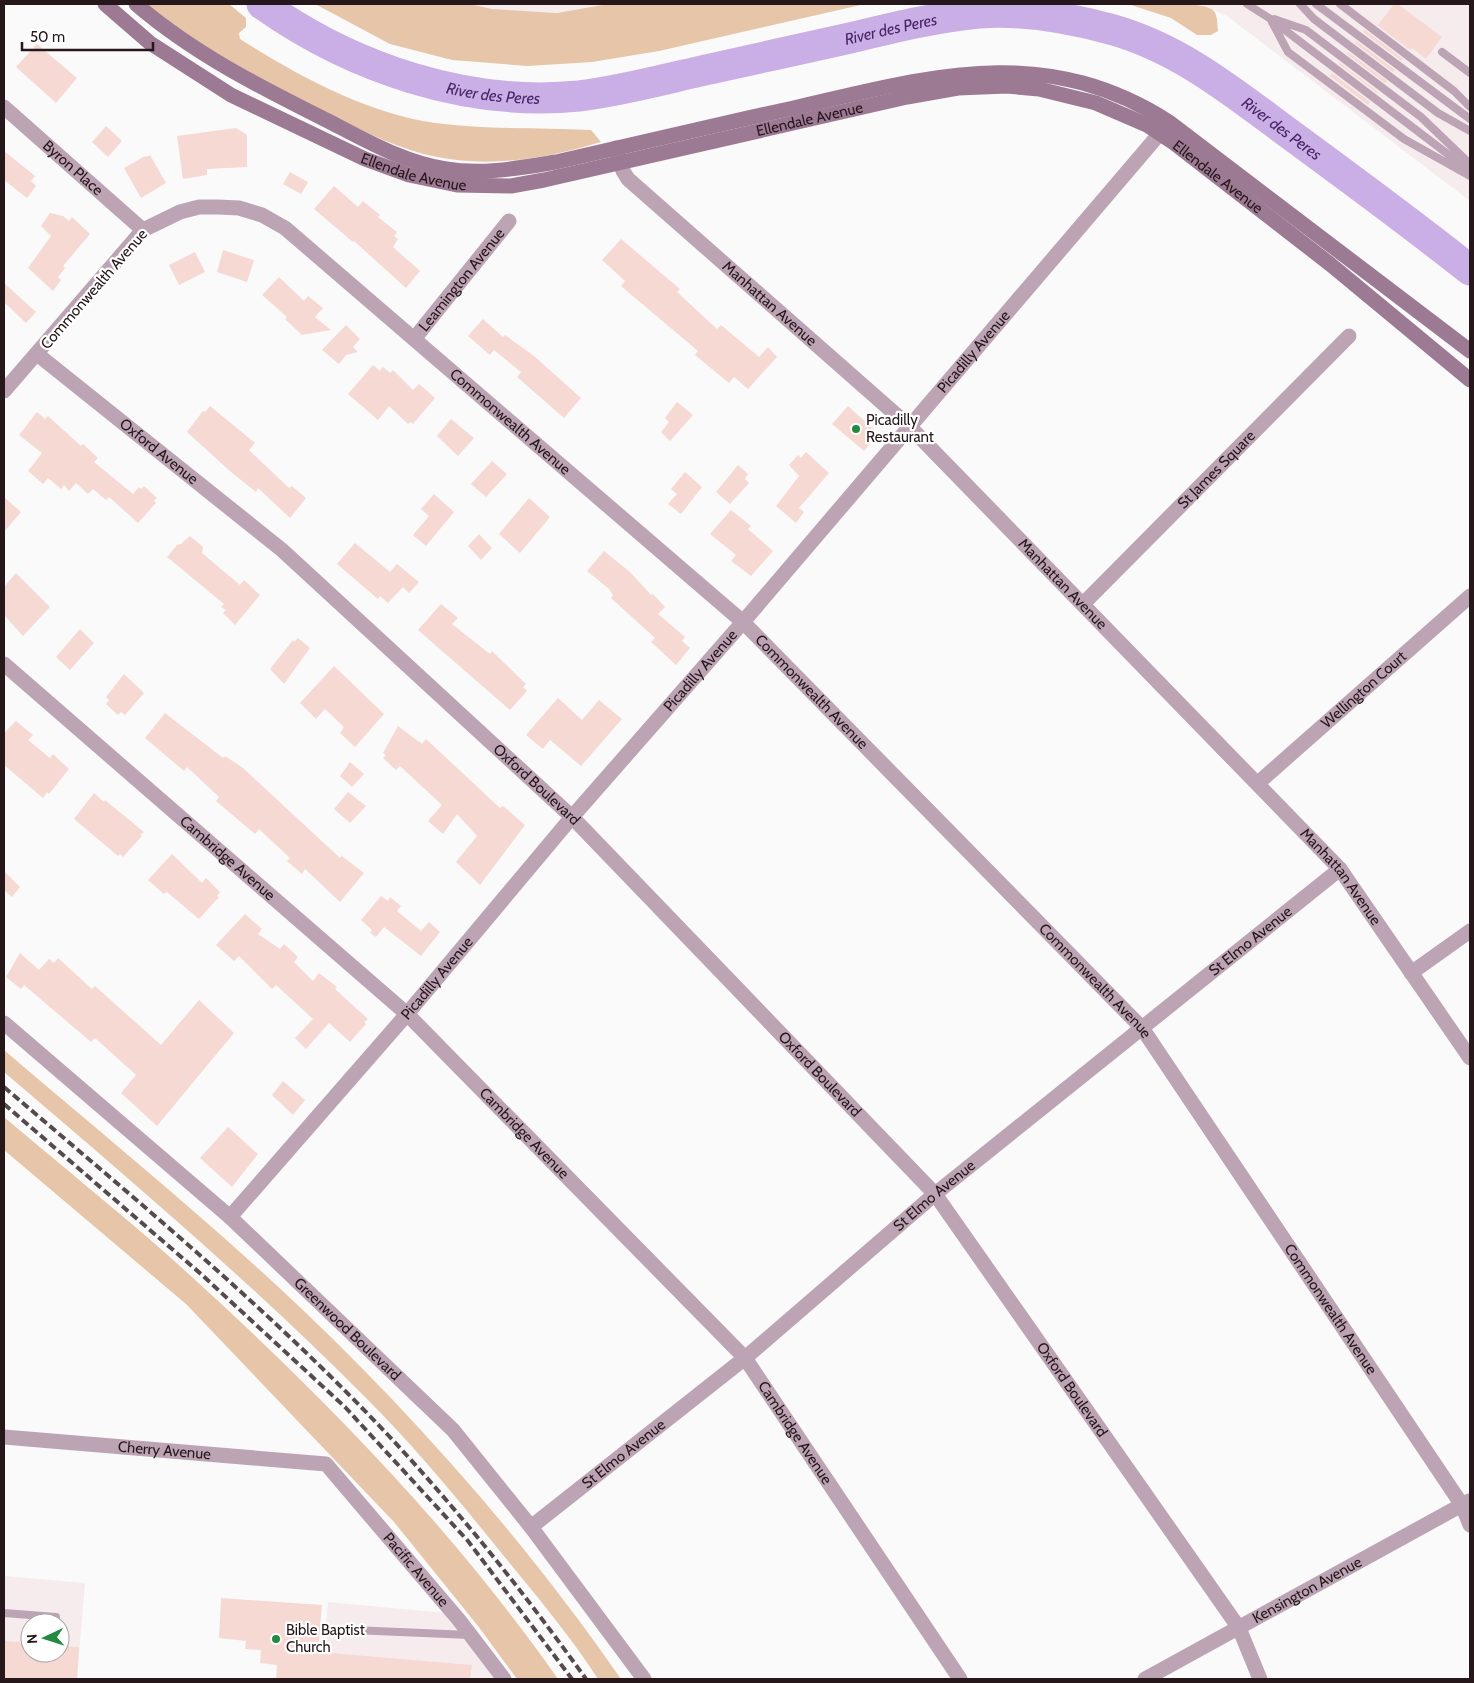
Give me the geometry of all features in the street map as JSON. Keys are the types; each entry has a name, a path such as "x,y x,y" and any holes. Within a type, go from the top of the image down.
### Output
{"main road":[{"name":"Ellendale Avenue","path":"105,4 150,43 231,95 366,159 408,175 457,185 511,186 907,97 958,88 1032,88 1070,95 1165,128 1470,351"},
{"name":"Ellendale Avenue","path":"136,4 160,24 240,77 379,147 446,169 507,171 936,76 980,72 1027,73 1076,81 1128,99 1470,380"}],"street":[{"name":"Byron Place","path":"4,106 143,230"},
{"name":"Picadilly Avenue","path":"230,1216 407,1014 572,817 743,622 1165,128"},
{"name":"Manhattan Avenue","path":"616,148 620,163 628,179 910,427 1084,603 1340,868 1470,1058"},
{"name":"Commonwealth Avenue","path":"4,391 143,230 180,212 199,207 239,208 262,215 285,228 743,622 1142,1028 1466,1502 1470,1525"},
{"name":"Leamington Avenue","path":"414,338 509,222"},
{"name":"St James Square","path":"1084,603 1348,336"},
{"name":"Oxford Avenue","path":"37,354 282,550"},
{"name":"Oxford Boulevard","path":"282,550 572,817 935,1194 1239,1628 1260,1679"},
{"name":"Wellington Court","path":"1258,783 1470,596"},
{"name":"Cambridge Avenue","path":"4,664 407,1014 745,1358 960,1679"},
{"name":"St Elmo Avenue","path":"531,1527 745,1358 935,1194 1340,868"},
{"path":"1411,973 1470,931"},
{"name":"Greenwood Boulevard","path":"4,1023 230,1216 453,1430 531,1527 644,1679"},
{"name":"Cherry Avenue","path":"4,1436 326,1464"},
{"name":"Pacific Avenue","path":"326,1464 370,1513 504,1679"},
{"name":"Kensington Avenue","path":"1145,1679 1466,1502"}],"lane":[{"path":"1246,4 1269,18 1470,170"},
{"path":"1300,4 1314,19 1438,113 1470,131"},
{"path":"1316,4 1470,119"},
{"path":"1340,4 1454,91 1470,107"},
{"path":"1269,18 1306,30 1421,117 1470,164"},
{"path":"1269,18 1288,52 1404,139 1470,176"},
{"path":"1442,52 1470,73"},
{"path":"4,1613 20,1614"},
{"path":"352,1630 470,1635"}],"shaded area":[{"path":"147,4 229,4 246,18 246,27 239,33 240,39 285,66 333,91 384,111 435,123 454,125 494,128 591,130 601,142 541,157 479,162 437,157 410,150 359,129 261,80 191,37"},
{"path":"315,4 470,4 492,9 557,13 608,4 865,4 659,51 592,62 528,66 452,60 390,44"},
{"path":"470,4 608,4 557,13 492,9"},
{"path":"1128,4 1187,4 1208,8 1215,13 1218,31 1211,35 1197,35 1171,18"},
{"path":"1200,4 1470,4 1470,201 1227,16"},
{"path":"4,1050 240,1252 367,1373 458,1471 501,1522 583,1626 621,1679 598,1679 538,1597 402,1435 279,1314 143,1191 4,1072"},
{"path":"4,1117 171,1258 224,1306 327,1406 425,1511 471,1565 516,1621 558,1679 517,1679 478,1626 394,1522 186,1304 4,1150"},
{"path":"4,1576 85,1583 77,1679 4,1679"},
{"path":"328,1602 447,1613 496,1679 321,1679"}],"building":[{"path":"1394,4 1398,4 1442,37 1426,59 1412,48 1410,50 1372,21 1378,25"},
{"path":"1365,30 1403,59 1402,61 1363,32"},
{"path":"1356,41 1395,70 1393,72 1355,43"},
{"path":"37,44 77,78 56,103 16,67"},
{"path":"1348,52 1387,81 1385,83 1347,54"},
{"path":"1340,63 1378,92 1339,64"},
{"path":"1332,73 1370,102 1368,105 1330,76"},
{"path":"106,126 122,141 108,157 92,142"},
{"path":"236,128 247,135 247,167 207,169 207,175 183,179 177,136"},
{"path":"4,151 35,176 31,181 36,186 27,198 4,180"},
{"path":"150,155 166,183 141,198 124,168"},
{"path":"290,172 308,182 301,194 283,184"},
{"path":"334,186 358,207 363,201 380,215 378,217 397,232 394,236 398,239 393,247 420,271 406,288 354,241 314,209"},
{"path":"50,213 63,216 69,221 72,217 90,234 63,266 65,268 58,277 61,280 53,291 28,268 51,236 41,226"},
{"path":"621,239 680,289 677,292 717,329 721,325 759,357 768,347 777,357 748,389 734,377 729,383 695,355 698,351 621,286 625,281 602,260"},
{"path":"223,250 254,260 247,282 217,272"},
{"path":"195,252 205,272 179,285 169,265"},
{"path":"279,277 304,301 308,296 323,308 315,317 331,330 302,335 285,319 287,317 262,295"},
{"path":"4,283 36,312 26,323 4,302"},
{"path":"483,319 503,337 505,335 534,356 581,398 564,418 517,377 521,372 494,350 490,355 468,336"},
{"path":"346,325 360,339 353,347 358,352 346,355 339,364 322,350"},
{"path":"373,365 380,371 383,367 390,373 393,370 413,390 419,384 435,398 413,424 411,422 408,424 389,406 378,420 348,394"},
{"path":"677,402 693,415 670,441 661,432 669,422 665,418"},
{"path":"210,406 255,443 249,450 289,488 292,486 306,498 290,518 258,488 256,492 187,432 203,411 205,412"},
{"name":"Picadilly Restaurant","path":"848,406 879,434 864,451 832,424"},
{"path":"37,412 45,419 48,416 81,446 83,444 98,458 94,462 133,494 139,487 141,489 144,486 157,498 154,501 156,503 138,523 109,497 106,500 93,489 88,494 76,483 69,491 64,485 61,489 48,478 43,484 28,471 42,453 19,435"},
{"path":"451,419 474,438 458,456 437,436"},
{"path":"806,452 829,473 799,508 804,512 796,523 776,506 799,476 789,465 798,455 801,458"},
{"path":"492,461 507,474 486,497 471,484"},
{"path":"738,465 748,474 745,479 749,483 730,504 716,492"},
{"path":"685,472 702,487 681,514 668,504 677,494 671,489"},
{"path":"434,494 454,512 426,546 413,535 429,516 421,509"},
{"path":"4,497 21,512 4,532"},
{"path":"529,498 550,517 520,553 499,534"},
{"path":"731,510 751,526 748,529 773,551 751,576 731,561 736,555 710,534"},
{"path":"479,534 492,548 481,560 468,546"},
{"path":"190,536 203,547 202,553 240,585 244,580 260,595 235,625 223,613 226,610 221,607 224,604 167,557 177,545"},
{"path":"355,543 390,572 397,564 419,582 409,593 403,587 388,603 380,596 378,599 337,564"},
{"path":"604,551 630,572 651,595 653,594 665,607 658,614 685,637 682,641 690,648 676,665 651,642 655,638 611,598 613,595 609,589 587,571"},
{"path":"16,573 50,607 23,636 4,615 4,587"},
{"path":"441,604 458,618 452,624 490,654 492,651 526,684 523,687 527,691 510,710 418,630"},
{"path":"80,629 94,643 70,670 56,657"},
{"path":"298,638 310,648 284,684 270,669 293,640 294,642"},
{"path":"334,666 384,714 355,747 340,733 344,727 325,709 316,719 300,703"},
{"path":"124,674 144,693 125,715 121,712 118,715 106,704 109,700 106,697"},
{"path":"558,698 582,720 599,700 622,719 581,766 550,740 543,749 526,735"},
{"path":"165,713 223,758 225,756 243,768 340,858 342,856 364,873 340,902 305,869 302,874 287,861 290,858 259,829 255,834 216,801 219,797 187,767 184,771 145,738"},
{"path":"16,721 33,735 28,740 50,758 53,754 69,769 49,794 47,792 43,798 4,765 4,733"},
{"path":"398,726 422,744 426,739 500,808 503,806 525,825 480,885 456,862 477,836 457,814 443,834 428,821 442,805 400,766 396,770 383,758 386,755 383,753"},
{"path":"350,762 364,774 352,787 340,776"},
{"path":"348,792 366,806 350,823 334,809"},
{"path":"94,793 144,832 123,857 120,854 118,856 74,819"},
{"path":"172,854 202,883 206,878 220,892 217,896 219,897 199,919 167,892 164,894 148,880"},
{"path":"4,871 20,887 12,897 4,890"},
{"path":"381,896 388,901 390,897 401,906 397,911 421,931 429,922 440,932 421,956 384,927 376,937 370,933 372,930 361,920"},
{"path":"245,914 262,929 258,934 280,949 284,944 298,957 294,962 313,981 319,973 337,987 335,989 368,1019 364,1022 366,1024 350,1042 329,1023 306,1049 295,1038 313,1019 276,985 272,989 239,956 234,961 216,945"},
{"path":"20,953 39,970 49,959 54,963 58,958 92,989 95,986 161,1045 199,1000 234,1033 157,1126 121,1093 136,1075 95,1038 91,1042 24,985 21,989 6,977"},
{"path":"283,1081 305,1100 293,1115 272,1095"},
{"path":"228,1127 258,1154 232,1187 200,1158"},
{"name":"Bible Baptist Church","path":"221,1598 322,1605 318,1652 472,1665 470,1679 276,1679 277,1665 260,1663 261,1650 245,1649 246,1641 219,1638"},
{"path":"4,1641 20,1642 20,1663 70,1663 70,1647 79,1647 77,1679 4,1679"}],"waterway":[{"name":"River des Peres","path":"262,4 297,27 334,47 372,64 412,78 453,89 537,98 579,96 625,88 930,20 963,15 995,12 1078,21 1136,37 1205,73 1249,103 1470,270"}],"railway":[{"path":"4,1087 152,1213 249,1299 343,1388 415,1464 466,1524 516,1585 586,1679"},
{"path":"4,1104 201,1274 345,1407 468,1541 572,1679"}],"place":[{"name":"Picadilly Restaurant","path":"856,429"},
{"name":"Bible Baptist Church","path":"276,1639"}]}
